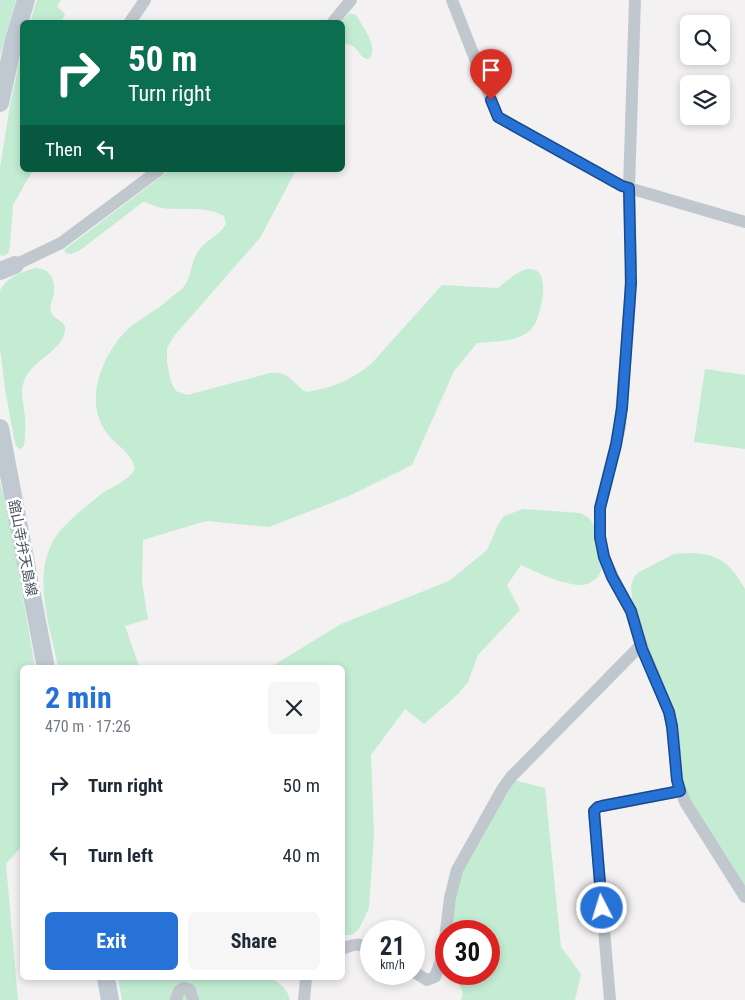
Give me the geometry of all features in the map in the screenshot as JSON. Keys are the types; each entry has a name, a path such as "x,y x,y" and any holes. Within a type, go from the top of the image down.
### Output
{"main road":[{"path":"0,102 14,40 26,0"},
{"name":"舘山寺弁天島線","path":"0,428 45,665"},
{"path":"106,980 110,1000"}],"street":[{"path":"131,20 145,0"},
{"path":"335,20 351,0"},
{"path":"452,0 498,117 622,186 745,222"},
{"path":"635,0 629,188 631,283 622,408 616,445 600,508 600,537 604,557 612,577 631,611 641,645 669,712 680,791 745,897"},
{"path":"8,268 47,251 67,239 157,172"},
{"path":"425,979 427,980 436,977 443,955 452,891 457,870 507,782 641,645"},
{"path":"610,1000 594,811 602,806 680,791"},
{"path":"345,947 360,944"},
{"path":"304,1000 306,980"},
{"path":"176,1000 179,991 184,988 190,990 193,1000"}],"green space":[{"path":"0,0 16,0 0,56"},
{"path":"37,0 61,0 57,6 65,14 62,20 31,20"},
{"path":"350,13 356,15 371,43 372,55 369,59 362,57 353,46 345,43 345,20 343,20"},
{"path":"20,59 20,172 32,172 13,205 10,247 8,253 4,256 0,255 0,168 10,105"},
{"path":"167,172 295,172 260,238 174,336 167,348 167,363 171,382 176,391 187,395 270,373 282,374 290,378 306,392 324,388 357,374 372,363 442,285 498,288 521,271 533,269 539,273 543,288 541,307 535,324 527,333 506,340 477,343 454,371 412,465 349,496 269,527 206,521 143,540 142,582 148,619 125,626 139,665 58,665 44,598 45,564 50,547 59,532 74,517 101,494 129,477 134,470 132,460 109,436 101,424 98,415 96,396 102,368 116,343 128,329 183,287 199,250 220,232 226,224 224,216 217,213 201,209 162,208 143,202 79,251 71,254 66,253 64,250"},
{"path":"36,268 45,270 51,275 54,282 54,292 51,311 63,323 65,330 60,342 32,368 24,381 22,395 25,432 24,446 20,449 16,446 14,439 5,389 0,348 0,290 3,285 16,275"},
{"path":"705,369 745,375 745,449 694,442"},
{"path":"0,481 10,525 35,665 20,665 20,848 6,864 18,1000 0,1000"},
{"path":"523,509 580,513 588,517 594,526 598,538 601,571 591,582 580,585 554,579 521,565 507,585 520,610 478,655 468,682 457,695 424,724 405,709 371,755 374,835 369,908 363,920 360,920 359,929 352,935 345,935 345,665 274,665 341,624 449,581 487,550 504,516"},
{"path":"690,553 717,558 724,562 735,573 745,589 745,888 689,800 685,790 651,657 632,598 631,586 634,577 639,572 674,554"},
{"path":"514,780 545,788 561,947 581,974 575,1000 461,1000 462,991 459,985 500,985 500,920 452,920 461,872"},
{"path":"118,980 274,980 283,986 290,1000 122,1000"}],"route":[{"path":"491,100 498,117 622,186 629,188 631,283 622,408 620,427 600,508 600,537 604,557 612,577 631,611 642,649 669,712 680,791 602,806 594,811 602,908"}]}
